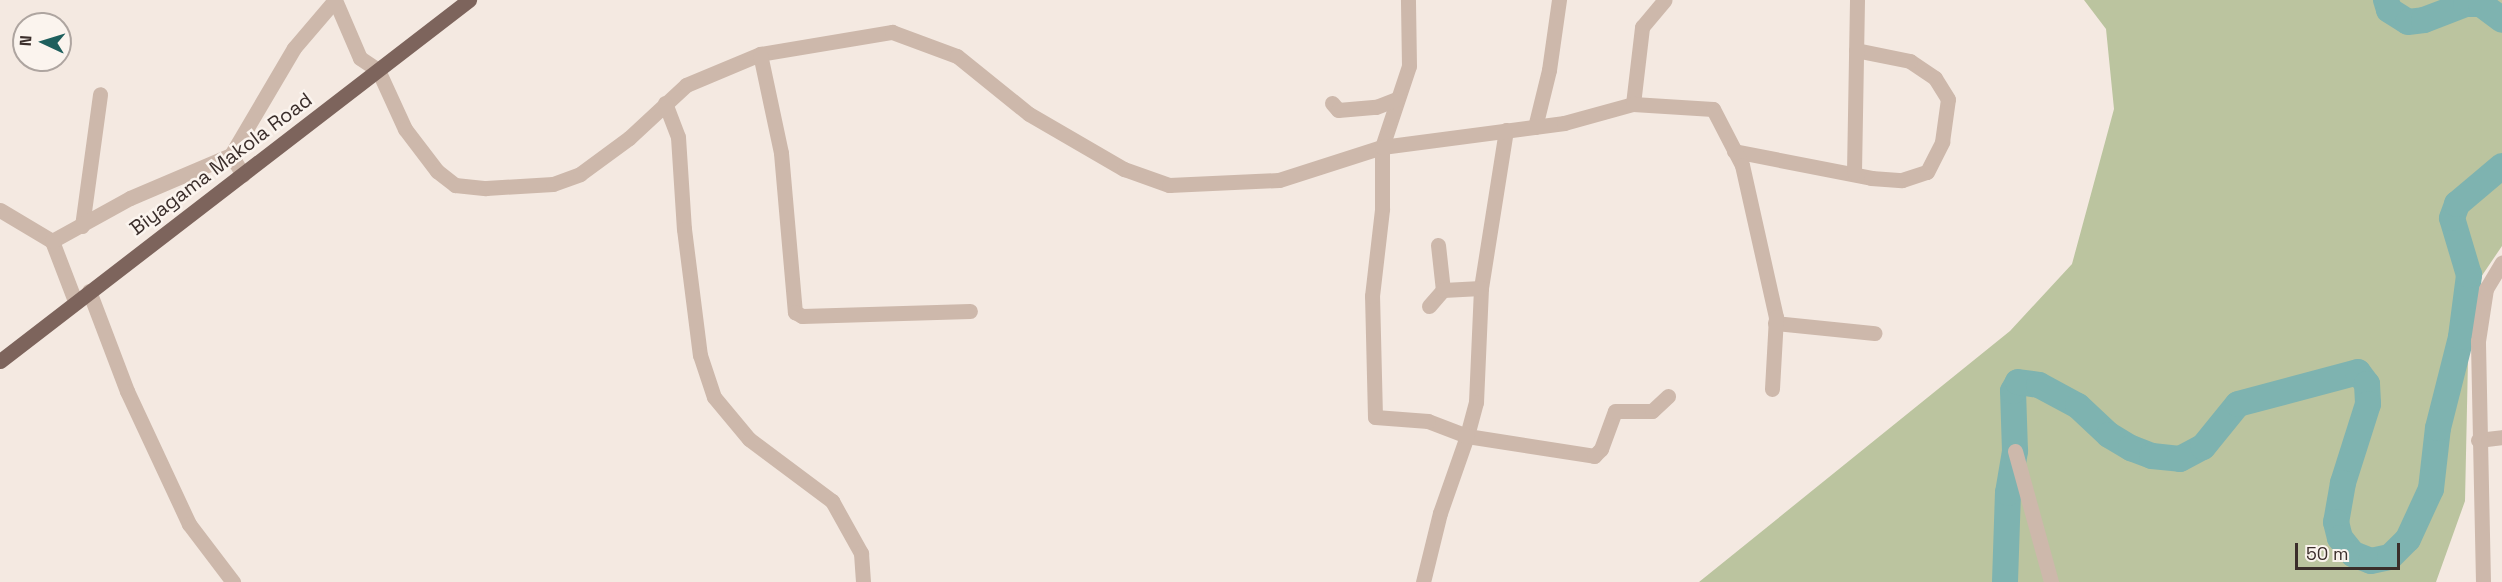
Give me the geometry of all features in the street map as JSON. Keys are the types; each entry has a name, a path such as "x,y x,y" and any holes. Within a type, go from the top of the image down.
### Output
{"main road":[{"name":"Biyagama Makola Road","path":"0,361 469,0"}],"street":[{"path":"52,242 130,198 231,155 294,48 335,0 360,58 378,70 405,129 437,171 455,185 486,188 553,184 580,174 629,138 686,85 760,54 892,32 957,56 1029,114 1124,169 1169,184 1279,180 1382,147 1535,127 1633,104 1713,109 1742,165 1775,323 1772,389"},
{"path":"1408,0 1409,66 1382,147 1382,208 1372,296 1375,417 1428,421 1467,436 1594,456 1601,449 1615,411 1652,411 1668,396"},
{"path":"1535,127 1549,70 1559,0"},
{"path":"1633,104 1642,27 1665,0"},
{"path":"1854,172 1857,0"},
{"path":"1734,151 1801,166 1854,172 1871,178 1902,180 1927,172 1942,142 1948,99 1935,78 1910,61 1856,50"},
{"path":"760,54 781,153 795,312 802,316 970,311"},
{"path":"82,226 100,94"},
{"path":"1332,103 1338,110 1376,107 1397,99"},
{"path":"665,103 678,137 684,229 700,355 714,398 749,439 832,501 861,553 863,582"},
{"path":"1423,582 1440,513 1467,436 1476,402 1481,288 1506,130"},
{"path":"231,155 243,175"},
{"path":"0,210 52,242 75,301"},
{"path":"1438,245 1443,290"},
{"path":"2483,582 2478,440 2478,341 2486,289 2502,262"},
{"path":"1429,306 1443,290 1481,288"},
{"path":"89,291 127,390 189,524 233,582"},
{"path":"1775,323 1874,333"},
{"path":"2478,440 2502,437"},
{"path":"2015,451 2051,582"}],"green space":[{"path":"2084,0 2502,0 2502,246 2481,277 2468,360 2465,501 2436,582 1699,582 2010,331 2072,264 2114,109 2106,29"}],"waterway":[{"path":"2386,0 2389,10 2408,22 2424,20 2466,4 2481,4 2502,20"},
{"path":"2005,582 2008,493 2015,451 2013,391 2018,382 2039,385 2078,406 2109,435 2131,448 2152,456 2180,459 2203,447 2238,404 2358,372 2367,384 2368,404 2343,483 2336,522 2340,538 2353,554 2371,561 2390,557 2408,539 2431,489 2438,428 2461,337 2469,275 2452,218 2457,204 2502,166"}]}
